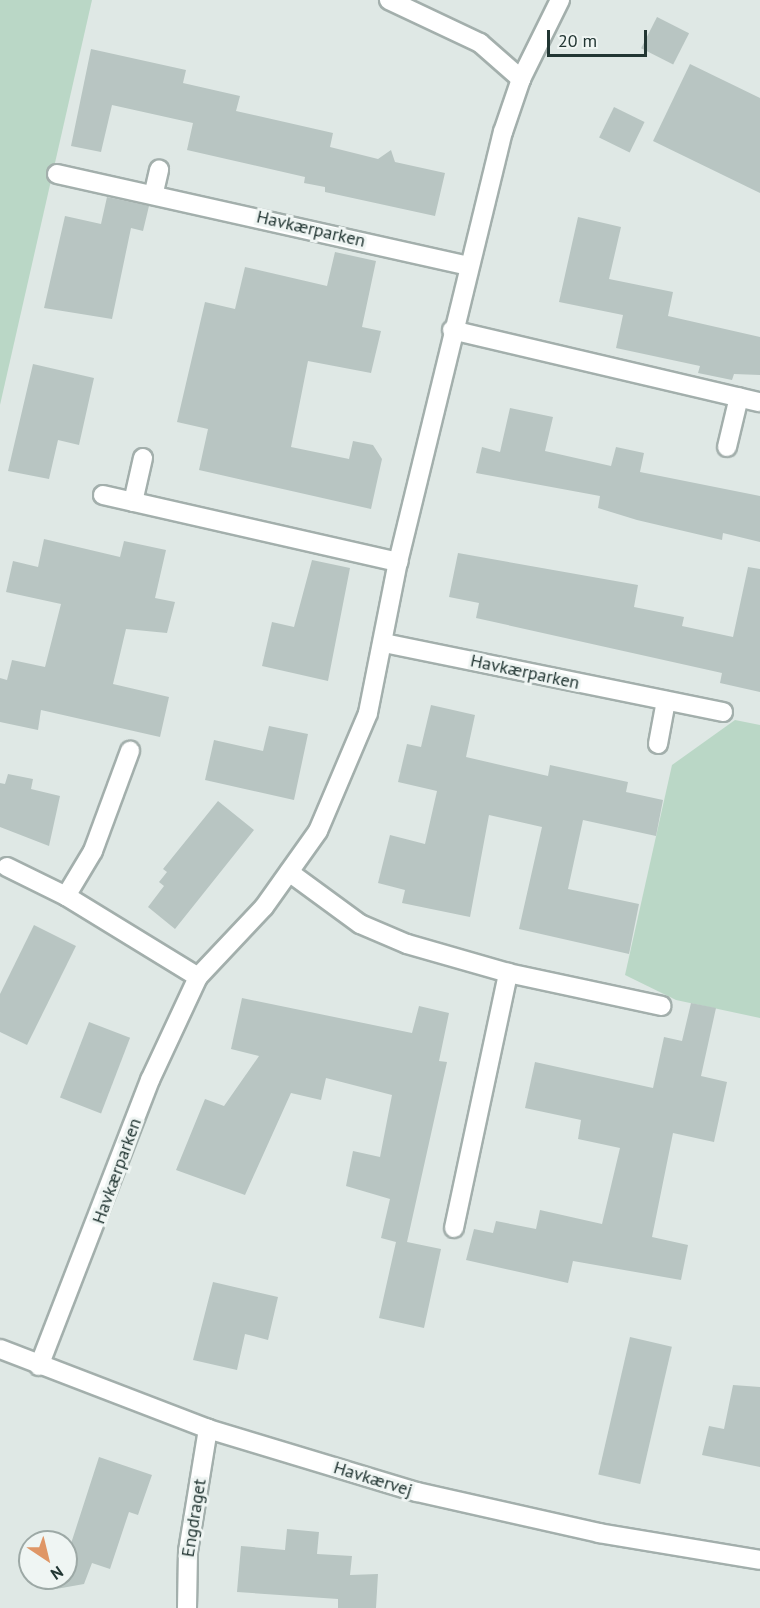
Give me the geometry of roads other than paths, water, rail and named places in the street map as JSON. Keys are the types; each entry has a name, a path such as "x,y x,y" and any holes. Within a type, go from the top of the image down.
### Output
{"street":[{"path":"389,0 480,43 521,79"},
{"name":"Havkærparken","path":"39,1366 150,1080 198,977 289,872 318,831 368,713 384,643 398,562 469,266 521,79 560,0"},
{"path":"154,192 159,170"},
{"name":"Havkærparken","path":"57,174 154,192 469,266"},
{"path":"452,330 760,402"},
{"path":"727,447 739,397"},
{"path":"133,502 143,458"},
{"path":"103,495 398,562"},
{"name":"Havkærparken","path":"384,643 723,712"},
{"path":"658,744 666,701"},
{"path":"66,896 93,851 130,751"},
{"path":"7,867 66,896 198,977"},
{"path":"289,872 360,924 407,944 508,973 662,1006"},
{"path":"454,1228 508,973"},
{"name":"Havkærvej","path":"0,1349 39,1366 208,1429 417,1492 599,1533 760,1560"},
{"name":"Engdraget","path":"187,1608 188,1551 208,1429"}]}
